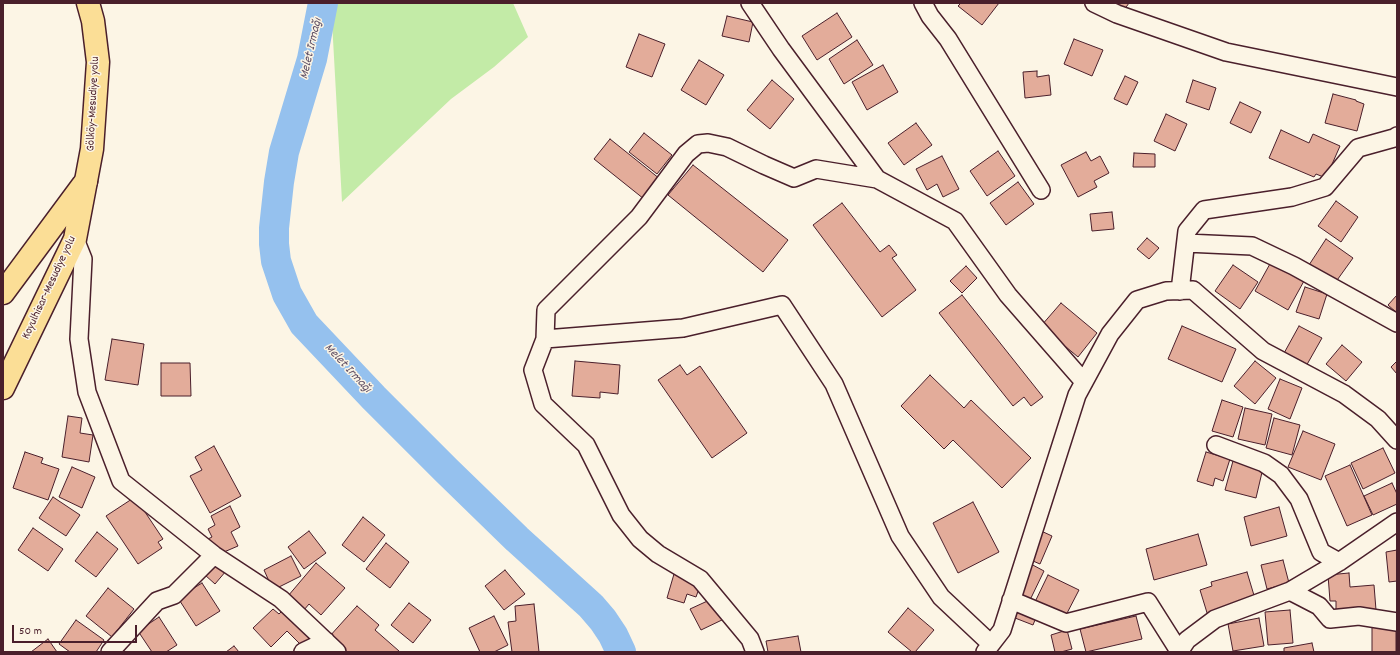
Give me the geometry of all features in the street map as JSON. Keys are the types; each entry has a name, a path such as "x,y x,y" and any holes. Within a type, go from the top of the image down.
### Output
{"main road":[{"name":"Gölköy-Mesudiye yolu","path":"86,181 92,149 98,62 93,21 88,3"},
{"name":"Koyulhisar-Mesudiye yolu","path":"3,388 75,239 86,181"},
{"name":"Koyulhisar-Mesudiye yolu","path":"3,294 86,181"}],"street":[{"path":"750,3 781,50 877,179"},
{"path":"923,3 930,16 948,39 1041,190"},
{"path":"1094,3 1117,14 1226,52 1397,87"},
{"path":"1180,290 1187,231 1204,210 1292,197 1324,187 1358,148 1397,136"},
{"path":"755,652 750,639 700,579 658,554 640,539 621,515 586,445 543,404 533,370 545,340 546,310 639,217 686,154 698,144 708,143 727,147 794,178 816,169 877,179 955,221 1008,295 1084,382"},
{"path":"75,239 83,259 79,339 87,392 121,481 214,555 281,599 331,646"},
{"path":"1186,242 1252,246 1294,266 1397,323"},
{"path":"545,340 683,328 782,305 834,384 900,536 942,597 988,648 1002,630 1077,394 1110,334 1137,300 1166,291 1193,290 1263,351 1344,394 1378,419 1397,440"},
{"path":"1216,446 1264,463 1281,475 1299,499 1321,552 1339,562"},
{"path":"1011,600 1066,623 1148,602 1179,652 1187,640 1215,619 1290,591 1339,562 1397,522"},
{"path":"110,652 158,601 174,595 214,555"},
{"path":"1290,591 1319,606 1330,619 1359,616 1397,622"},
{"path":"303,652 331,646"}],"green space":[{"path":"331,3 513,3 528,37 494,67 451,99 342,202"}],"building":[{"path":"961,3 999,3 982,25 958,6"},
{"path":"1108,3 1129,3 1122,13"},
{"path":"837,13 852,37 817,60 802,36"},
{"path":"727,16 753,22 749,42 722,36"},
{"path":"639,34 665,44 652,77 626,67"},
{"path":"1074,39 1103,50 1092,76 1064,64"},
{"path":"857,40 873,65 844,84 829,59"},
{"path":"699,60 724,75 706,105 681,90"},
{"path":"883,65 898,92 867,110 852,82"},
{"path":"1037,71 1037,77 1049,75 1051,95 1025,98 1023,72"},
{"path":"1125,76 1138,82 1127,105 1114,99"},
{"path":"772,80 794,99 770,129 747,110"},
{"path":"1193,80 1216,88 1209,110 1186,102"},
{"path":"1333,94 1356,100 1364,104 1357,131 1325,123"},
{"path":"1240,102 1261,112 1251,133 1230,123"},
{"path":"1166,114 1187,124 1175,151 1154,141"},
{"path":"916,123 932,145 904,165 888,143"},
{"path":"1281,130 1309,143 1313,134 1340,146 1326,178 1316,174 1314,177 1269,158"},
{"path":"644,133 672,155 657,174 629,152"},
{"path":"610,139 660,179 644,199 594,159"},
{"path":"998,151 1015,176 987,196 970,171"},
{"path":"1086,152 1091,161 1100,156 1109,173 1094,181 1097,187 1078,197 1061,165"},
{"path":"1134,153 1155,154 1155,167 1133,167"},
{"path":"942,156 959,189 943,197 937,184 927,190 916,169"},
{"path":"693,165 788,240 763,272 668,195"},
{"path":"1018,182 1034,204 1006,225 990,203"},
{"path":"1336,201 1358,217 1341,242 1318,226"},
{"path":"842,203 880,252 889,245 897,255 892,258 916,290 882,317 813,225"},
{"path":"1112,212 1114,229 1092,231 1090,214"},
{"path":"1147,238 1159,248 1149,259 1137,249"},
{"path":"1326,239 1353,258 1335,283 1309,265"},
{"path":"1271,262 1304,281 1288,310 1255,291"},
{"path":"1233,265 1258,282 1240,309 1215,291"},
{"path":"966,266 977,278 962,293 950,281"},
{"path":"1305,287 1327,294 1319,319 1296,312"},
{"path":"962,295 1043,397 1031,406 1024,397 1013,406 939,313"},
{"path":"1397,295 1397,313 1388,305"},
{"path":"1061,303 1097,333 1078,357 1041,326"},
{"path":"1182,326 1236,349 1222,382 1168,359"},
{"path":"1299,326 1322,338 1305,368 1283,355"},
{"path":"112,339 144,344 138,385 105,380"},
{"path":"1342,345 1362,362 1346,381 1326,364"},
{"path":"575,361 620,365 618,394 600,392 600,398 572,396"},
{"path":"1255,361 1276,378 1255,404 1234,386"},
{"path":"1397,361 1397,374 1391,367"},
{"path":"161,363 190,363 191,396 161,396"},
{"path":"680,365 687,375 700,366 747,433 712,458 658,380"},
{"path":"930,375 964,408 971,400 1031,458 1002,488 953,440 944,449 901,406"},
{"path":"1280,379 1302,388 1290,419 1268,409"},
{"path":"1222,400 1243,407 1233,437 1212,431"},
{"path":"1245,408 1272,414 1265,445 1238,439"},
{"path":"68,416 82,418 80,433 93,435 89,462 62,457"},
{"path":"1274,418 1300,425 1292,455 1266,448"},
{"path":"1303,431 1335,444 1321,480 1288,467"},
{"path":"214,446 241,496 210,513 190,476 202,470 195,457"},
{"path":"1383,448 1395,473 1363,489 1351,463"},
{"path":"25,452 43,458 41,463 59,469 48,500 13,488"},
{"path":"1206,452 1230,459 1223,481 1215,478 1213,486 1197,481"},
{"path":"1233,461 1263,468 1256,498 1225,490"},
{"path":"1350,465 1372,515 1347,526 1325,476"},
{"path":"72,467 95,477 82,508 59,497"},
{"path":"1392,483 1397,494 1397,504 1373,515 1364,496"},
{"path":"53,497 80,515 66,536 39,518"},
{"path":"135,497 163,539 158,542 162,548 138,564 106,516"},
{"path":"973,502 999,552 958,573 933,523"},
{"path":"230,506 240,527 231,532 238,546 217,555 206,540 212,537 208,529 215,525 211,516"},
{"path":"1279,507 1287,536 1251,546 1244,517"},
{"path":"363,517 385,535 364,562 342,545"},
{"path":"33,528 63,549 48,571 18,550"},
{"path":"1039,530 1052,536 1040,564 1026,558"},
{"path":"309,531 326,553 304,569 288,547"},
{"path":"97,532 118,549 96,577 75,561"},
{"path":"1198,534 1207,565 1154,580 1146,549"},
{"path":"386,543 409,562 390,588 366,569"},
{"path":"1397,550 1397,581 1389,582 1386,552"},
{"path":"291,556 301,576 273,590 264,570"},
{"path":"1283,560 1289,583 1267,589 1261,565"},
{"path":"216,562 226,571 215,584 205,575"},
{"path":"316,563 345,588 321,615 309,604 304,610 288,596"},
{"path":"1029,563 1044,571 1030,600 1014,591"},
{"path":"505,570 525,594 504,610 485,586"},
{"path":"1247,572 1256,602 1208,616 1200,590 1212,586 1211,582"},
{"path":"1349,573 1350,587 1374,585 1376,610 1336,613 1336,601 1330,601 1328,575"},
{"path":"674,574 701,583 696,597 687,594 684,603 667,598"},
{"path":"1048,575 1079,590 1064,619 1034,604"},
{"path":"202,583 220,611 196,626 178,598"},
{"path":"108,588 134,609 112,637 86,616"},
{"path":"714,598 724,619 701,630 690,609"},
{"path":"409,603 431,620 413,643 391,625"},
{"path":"534,604 539,652 512,652 508,622 516,621 515,606"},
{"path":"357,606 379,625 375,630 399,651 398,652 347,652 329,637"},
{"path":"286,607 317,637 305,649 287,631 271,647 253,628 273,609 279,614"},
{"path":"908,608 934,630 915,652 912,652 888,632"},
{"path":"1019,608 1037,615 1033,625 1015,618"},
{"path":"1290,610 1293,643 1268,645 1265,612"},
{"path":"494,616 508,645 494,652 480,652 469,628"},
{"path":"1136,616 1142,639 1086,652 1080,629"},
{"path":"159,617 177,645 166,652 152,652 138,631"},
{"path":"1259,618 1264,646 1233,651 1228,624"},
{"path":"76,620 104,640 96,652 70,652 59,644"},
{"path":"1372,627 1396,628 1396,652 1372,652"},
{"path":"1067,630 1072,649 1055,652 1051,635"},
{"path":"798,636 801,652 768,652 766,641"},
{"path":"48,639 57,652 31,652"},
{"path":"1312,643 1314,652 1284,652 1284,648"},
{"path":"234,646 239,652 226,652"}],"waterway":[{"name":"Melet Irmağı","path":"323,3 312,59 284,152 279,182 274,228 274,244 276,261 287,294 304,324 374,398 517,539 591,606 613,635 621,652"}]}
